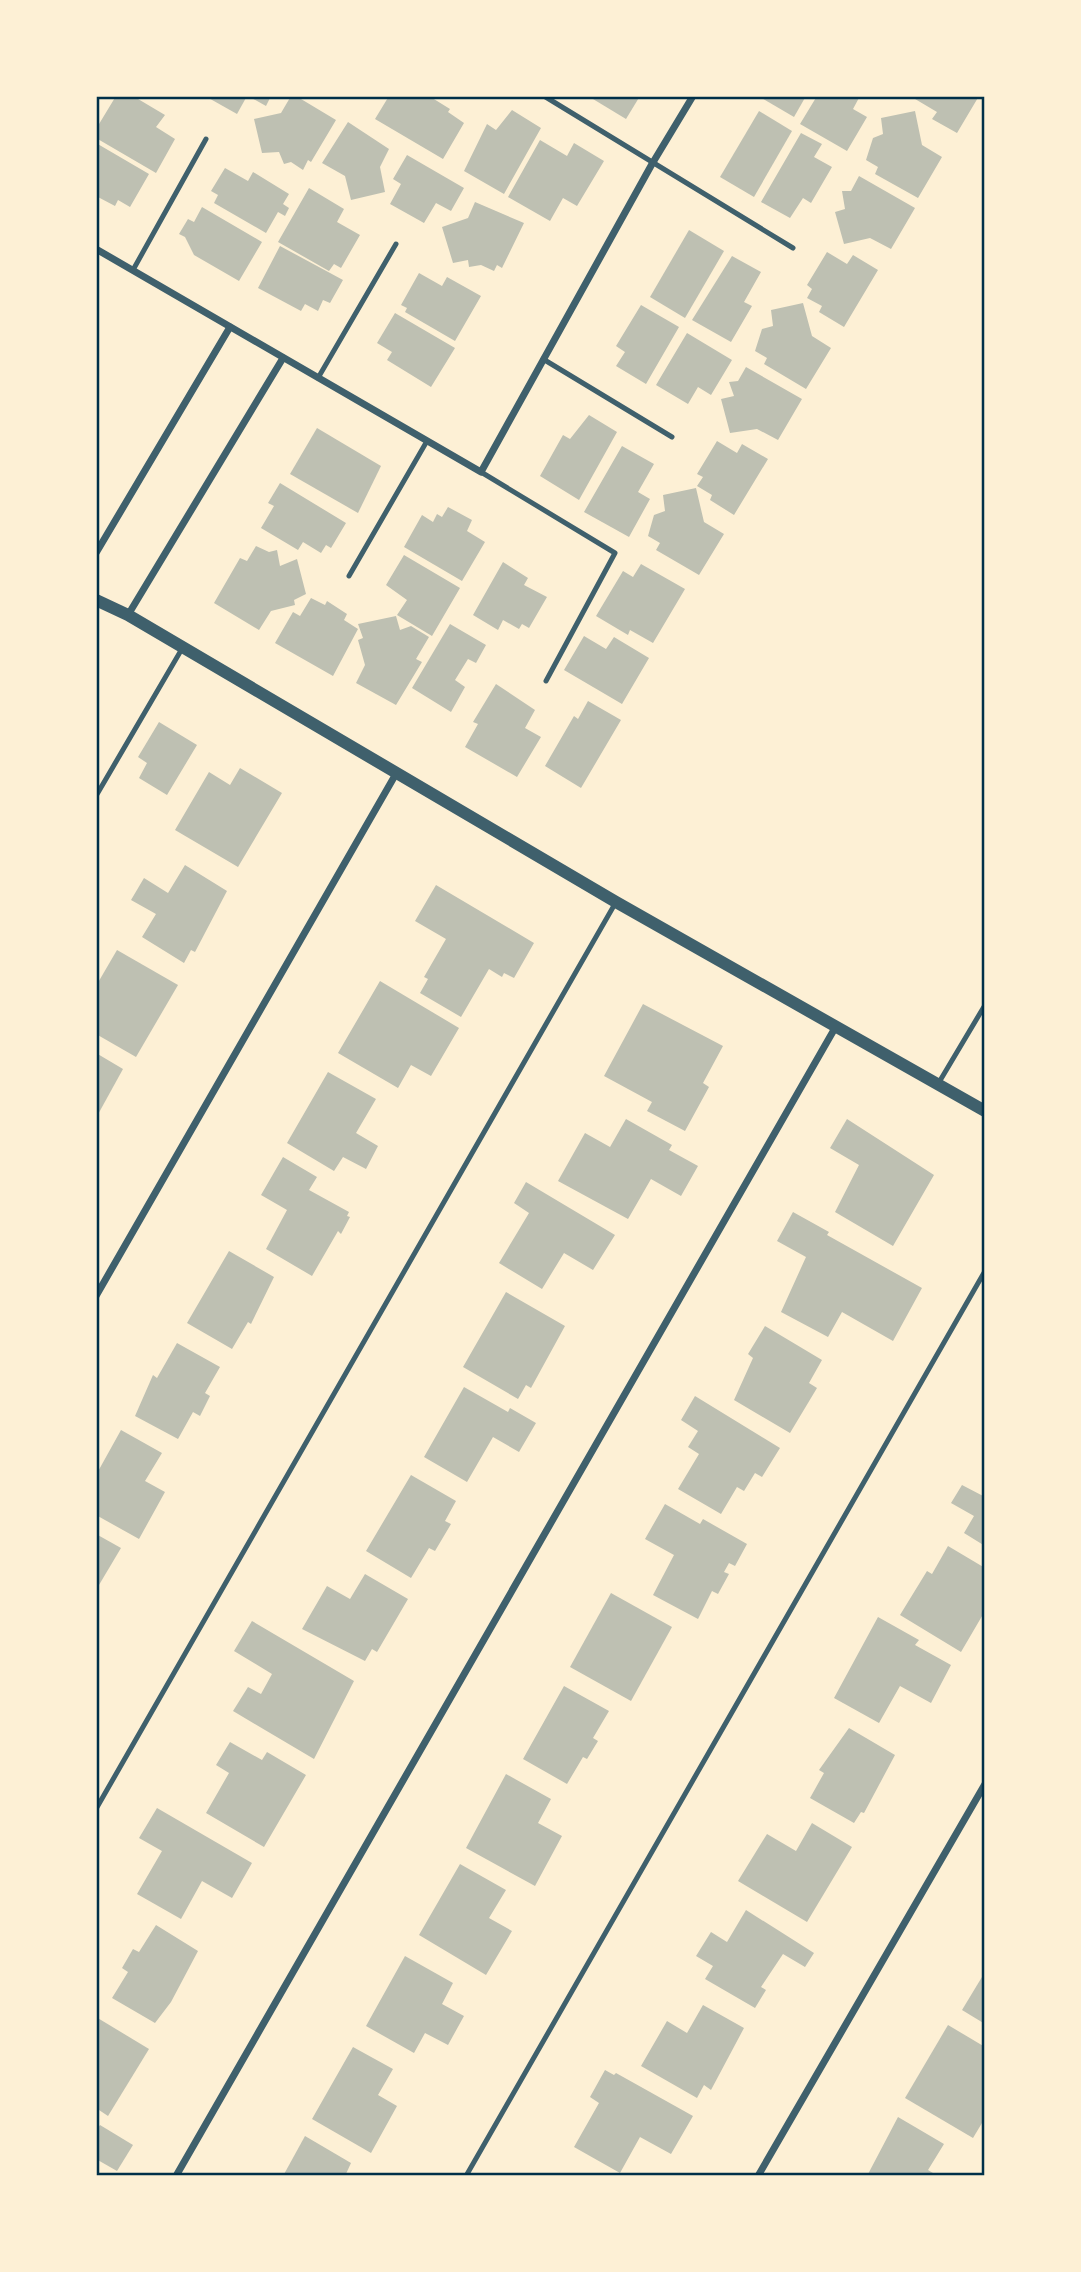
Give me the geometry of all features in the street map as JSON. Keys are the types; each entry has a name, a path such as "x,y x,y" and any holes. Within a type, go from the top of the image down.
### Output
{"street":[{"path":"96,249 481,472 652,164 693,96"},
{"path":"96,553 230,327"},
{"path":"128,615 283,358"},
{"path":"96,600 128,615 617,902 985,1111"},
{"path":"96,1296 397,771"},
{"path":"176,2176 835,1028"},
{"path":"758,2176 985,1784"}],"lane":[{"path":"544,96 793,248"},
{"path":"133,270 206,139"},
{"path":"318,378 396,244"},
{"path":"543,359 672,438"},
{"path":"349,576 427,440"},
{"path":"481,472 615,553 546,681"},
{"path":"96,796 183,647"},
{"path":"96,1808 617,902"},
{"path":"937,1085 985,1005"},
{"path":"466,2176 985,1271"}],"building":[{"path":"116,96 133,96 165,115 156,127 175,139 156,173 96,138 96,129"},
{"path":"205,96 247,96 237,114"},
{"path":"248,96 271,96 266,106"},
{"path":"291,96 296,96 336,120 311,162 308,160 303,170 291,162 284,164 279,152 262,153 254,119 281,113"},
{"path":"389,96 429,96 450,109 448,112 464,123 443,159 375,119"},
{"path":"588,96 640,96 626,119"},
{"path":"758,96 806,96 794,117"},
{"path":"817,96 860,96 853,109 867,117 847,151 800,124"},
{"path":"910,96 979,96 957,133 932,119 937,112"},
{"path":"512,110 541,128 504,194 464,171 487,124 496,130"},
{"path":"759,111 792,131 754,197 720,177"},
{"path":"915,111 922,145 942,157 918,198 875,174 878,167 866,160 873,138 883,134 881,118"},
{"path":"348,122 389,149 380,167 385,192 351,200 345,176 322,163"},
{"path":"801,133 822,144 814,157 832,167 811,203 803,198 790,218 761,202"},
{"path":"540,140 567,156 574,143 604,161 577,206 563,198 550,221 508,197"},
{"path":"96,143 149,174 130,207 118,200 115,206 96,196"},
{"path":"407,155 464,188 451,211 436,203 424,223 390,204 401,184 393,179"},
{"path":"225,168 248,181 253,172 289,194 283,204 289,208 285,216 278,212 266,233 214,203 218,195 211,191"},
{"path":"859,176 915,208 891,249 870,238 844,244 835,212 845,209 842,191 851,191"},
{"path":"309,188 344,209 337,222 360,235 341,268 334,264 329,271 278,242"},
{"path":"475,202 524,223 502,268 497,265 494,271 481,265 469,267 468,260 453,263 442,227 468,218"},
{"path":"202,207 262,242 239,281 194,255 185,237 179,234 188,219 194,222"},
{"path":"689,230 724,251 685,318 650,297"},
{"path":"280,246 343,280 330,303 323,300 318,311 305,304 301,311 258,288"},
{"path":"827,252 847,264 853,255 878,270 844,327 819,312 822,306 807,298 812,289 807,285"},
{"path":"732,256 761,272 744,302 752,306 731,342 692,320"},
{"path":"419,273 442,286 447,277 481,296 455,341 405,312 407,308 401,305"},
{"path":"803,303 812,336 831,348 806,389 764,364 767,358 755,351 762,329 773,326 771,310"},
{"path":"641,305 679,327 646,384 616,366 625,352 616,346"},
{"path":"395,313 455,348 431,387 387,360 392,352 377,343"},
{"path":"687,333 732,360 711,395 698,387 688,404 656,385"},
{"path":"746,367 802,399 778,440 757,429 730,433 721,399 734,396 729,382 738,381"},
{"path":"589,415 617,432 579,500 540,476 563,435 570,439"},
{"path":"317,428 381,466 358,513 290,474"},
{"path":"717,441 737,453 742,444 768,459 734,515 710,500 712,495 697,486 703,477 697,474"},
{"path":"622,446 654,464 638,492 650,499 629,537 584,512"},
{"path":"280,483 346,523 331,548 326,545 321,553 303,542 298,550 261,528 274,506 268,503"},
{"path":"696,488 704,522 724,534 699,575 656,550 660,543 648,536 654,515 665,511 663,495"},
{"path":"448,507 472,520 467,531 485,542 462,581 404,547 422,515 433,522 437,514 442,517"},
{"path":"256,546 269,552 277,550 280,566 297,559 306,594 294,600 295,605 271,611 259,630 214,603 240,558 247,561"},
{"path":"404,555 460,588 432,636 397,615 407,600 386,585"},
{"path":"503,562 528,578 524,585 547,597 529,628 522,624 519,629 503,620 498,630 473,615"},
{"path":"641,564 685,589 653,643 630,630 628,635 596,616 623,571 633,577"},
{"path":"311,598 325,605 327,601 347,614 344,620 358,629 333,676 275,643 293,612 300,616"},
{"path":"396,616 400,630 411,626 429,637 416,659 422,662 396,705 356,683 365,665 358,640 363,638 358,624"},
{"path":"450,624 486,645 476,663 468,659 455,680 465,687 451,712 412,688"},
{"path":"584,636 606,649 614,637 649,658 622,704 564,670"},
{"path":"496,684 535,710 525,728 541,737 517,777 465,747 478,724 473,722"},
{"path":"588,701 621,720 581,788 545,766 574,716 578,719"},
{"path":"159,722 197,745 167,795 139,778 147,763 138,757"},
{"path":"240,768 282,793 238,867 175,830 209,772 230,785"},
{"path":"185,865 227,891 195,952 191,950 184,963 142,937 156,914 131,900 144,878 168,893"},
{"path":"436,885 534,943 514,978 504,973 502,977 489,969 461,1017 420,993 428,979 424,977 446,939 415,921"},
{"path":"117,950 178,985 136,1057 96,1034 96,986"},
{"path":"380,981 459,1028 431,1076 411,1065 398,1088 338,1053"},
{"path":"643,1004 723,1046 703,1083 709,1087 685,1131 647,1111 652,1102 604,1076"},
{"path":"96,1053 123,1069 96,1118"},
{"path":"328,1072 376,1099 356,1133 378,1146 366,1169 343,1157 334,1171 287,1143"},
{"path":"626,1119 672,1145 669,1150 698,1166 681,1196 651,1179 628,1219 558,1181 585,1133 610,1147"},
{"path":"847,1119 934,1175 893,1246 835,1212 859,1165 830,1148"},
{"path":"283,1157 317,1177 309,1190 349,1212 347,1216 350,1217 341,1234 338,1231 312,1276 266,1249 287,1210 261,1195"},
{"path":"526,1182 615,1235 593,1270 564,1253 542,1289 499,1263 529,1213 514,1203"},
{"path":"793,1212 829,1232 827,1235 922,1288 893,1341 842,1312 828,1337 781,1312 806,1257 777,1241"},
{"path":"229,1251 274,1277 251,1324 248,1322 232,1349 187,1323"},
{"path":"506,1292 565,1326 531,1388 526,1385 518,1399 463,1367"},
{"path":"765,1326 822,1360 809,1383 817,1388 790,1433 734,1400 753,1358 748,1354"},
{"path":"177,1343 220,1367 205,1393 210,1396 200,1416 193,1412 178,1439 135,1416 153,1375 157,1378"},
{"path":"464,1387 508,1412 510,1408 536,1423 519,1452 493,1437 467,1482 424,1457"},
{"path":"695,1396 780,1448 762,1477 755,1473 744,1491 737,1487 721,1514 678,1489 699,1454 688,1447 698,1431 681,1420"},
{"path":"121,1430 162,1453 145,1481 165,1492 139,1539 96,1515 96,1475"},
{"path":"411,1475 456,1501 445,1521 451,1524 435,1551 429,1548 411,1578 366,1551"},
{"path":"962,1485 985,1497 985,1546 964,1533 974,1516 951,1503"},
{"path":"665,1504 700,1524 703,1519 747,1544 735,1566 729,1563 724,1572 729,1574 718,1594 712,1591 698,1619 653,1595 674,1555 645,1539"},
{"path":"96,1534 121,1548 96,1590"},
{"path":"948,1546 985,1568 985,1611 961,1652 900,1615 927,1571 932,1574"},
{"path":"365,1574 408,1599 377,1652 372,1649 365,1661 302,1629 327,1586 350,1599"},
{"path":"611,1593 672,1627 631,1701 570,1667"},
{"path":"878,1617 919,1640 915,1645 951,1665 931,1703 900,1686 879,1723 834,1698"},
{"path":"252,1621 354,1681 314,1759 233,1711 248,1687 261,1694 272,1674 234,1651"},
{"path":"564,1686 609,1711 593,1738 598,1741 587,1759 583,1757 567,1784 523,1759"},
{"path":"849,1728 895,1755 864,1813 861,1812 854,1823 810,1798 824,1773 819,1770"},
{"path":"230,1742 262,1760 267,1752 306,1775 264,1847 206,1813 229,1773 216,1765"},
{"path":"506,1774 551,1799 538,1823 562,1836 535,1886 466,1848"},
{"path":"157,1808 252,1863 232,1898 202,1881 181,1919 137,1894 162,1851 139,1838"},
{"path":"812,1823 852,1847 807,1922 738,1881 767,1834 796,1851"},
{"path":"460,1864 506,1890 489,1918 512,1931 486,1975 419,1935"},
{"path":"746,1910 814,1953 805,1967 783,1954 761,1987 766,1990 755,2008 705,1979 713,1966 696,1956 711,1932 727,1942"},
{"path":"156,1925 198,1951 171,2002 155,2023 112,1998 128,1972 122,1968 133,1949 139,1952"},
{"path":"405,1956 453,1983 442,2004 464,2016 448,2045 425,2033 414,2053 366,2026"},
{"path":"985,1972 985,2024 962,2010"},
{"path":"703,2005 744,2028 711,2090 704,2085 697,2098 641,2066 667,2021 687,2033"},
{"path":"96,2017 149,2049 108,2116 96,2108"},
{"path":"948,2025 985,2047 985,2118 973,2138 905,2098"},
{"path":"353,2047 393,2069 378,2095 397,2106 371,2153 312,2119"},
{"path":"605,2070 614,2075 616,2073 693,2116 671,2154 640,2137 620,2173 574,2147 599,2103 590,2097"},
{"path":"898,2117 944,2144 928,2170 933,2173 932,2176 867,2176"},
{"path":"100,2125 133,2145 117,2171 96,2159 96,2131"},
{"path":"305,2136 351,2163 345,2176 283,2176"}]}
